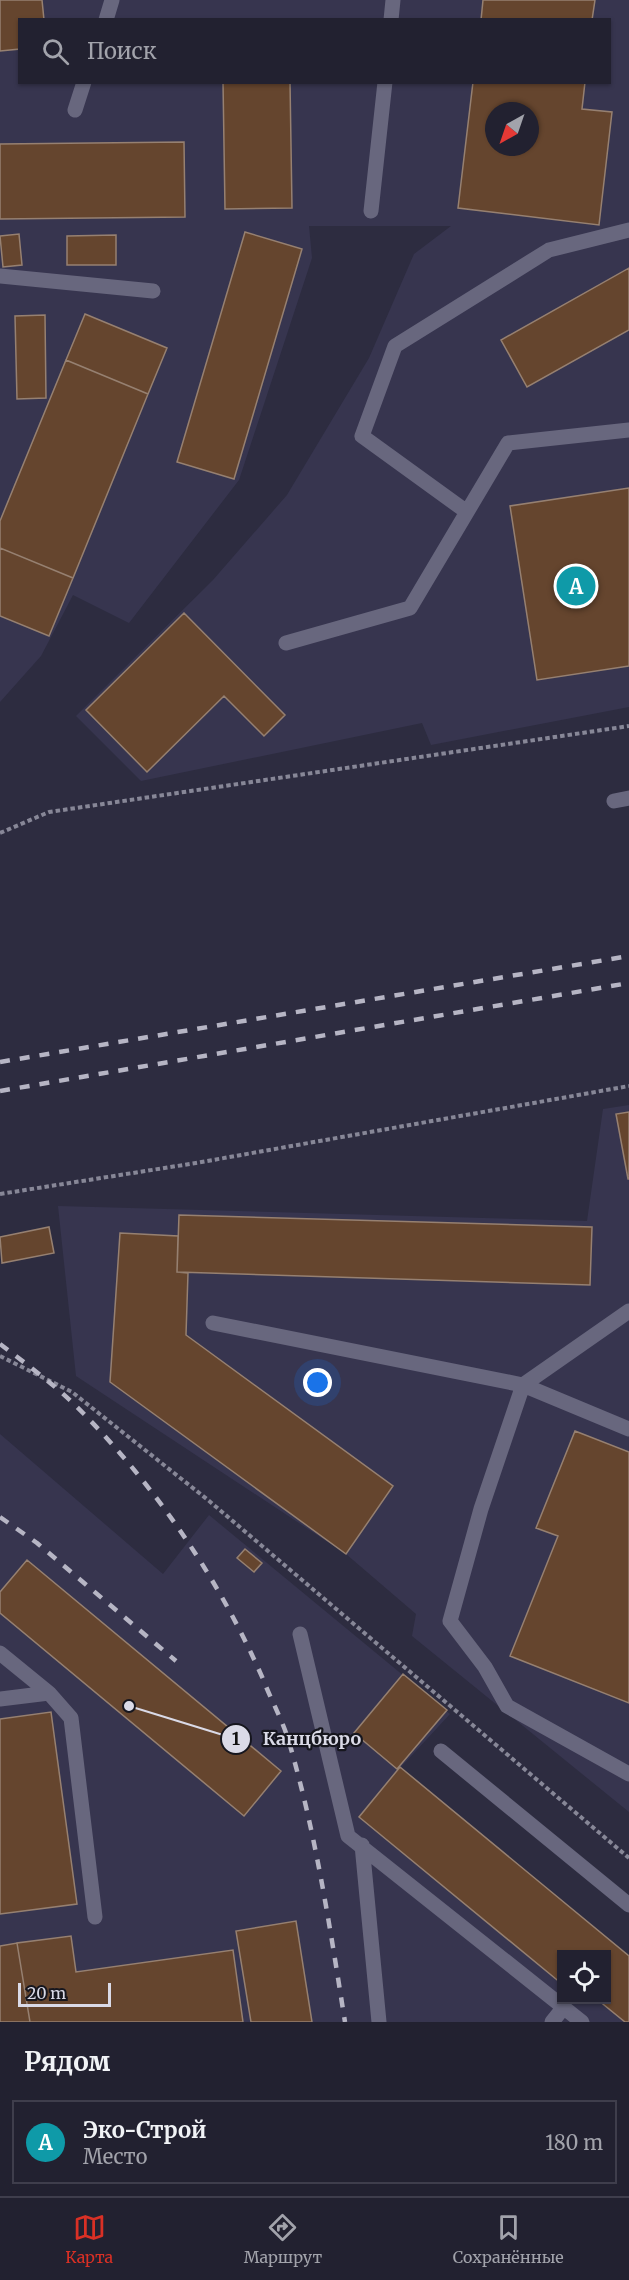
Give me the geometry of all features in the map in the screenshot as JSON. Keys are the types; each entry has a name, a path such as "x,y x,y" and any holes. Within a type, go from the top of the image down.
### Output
{"lane":[{"path":"107,18 112,0"},
{"path":"391,18 393,0"},
{"path":"75,110 83,84"},
{"path":"371,211 385,84"},
{"path":"467,512 362,436 395,346 549,250 629,230"},
{"path":"0,276 153,291"},
{"path":"286,643 410,608 508,443 629,429"},
{"path":"629,1311 523,1385 481,1509 450,1621 485,1667 507,1706 629,1774"},
{"path":"213,1323 523,1385 629,1429"},
{"path":"300,1634 348,1836 582,2022"},
{"path":"0,1653 49,1693 71,1718 95,1917"},
{"path":"0,1699 49,1693"},
{"path":"441,1751 629,1905"},
{"path":"362,1845 379,2022"},
{"path":"552,2022 564,2007"}],"path":[{"path":"0,833 49,812 629,726"},
{"path":"0,1194 196,1163 629,1086"},
{"path":"0,1356 72,1392 208,1500 629,1858"}],"shaded area":[{"path":"0,0 629,0 629,707 431,745 422,723 141,781 76,716 213,580 287,495 369,358 414,254 451,226 309,226 312,258 239,480 129,623 73,595 41,656 0,702"},
{"path":"629,1105 629,1812 412,1636 416,1614 346,1554 76,1376 58,1206 587,1221 603,1109"},
{"path":"0,1434 163,1574 209,1515 450,1714 401,1767 629,1956 629,2022 0,2022"}],"building":[{"path":"0,0 42,0 44,18 18,18 18,49 0,51"},
{"path":"483,0 595,0 592,18 481,18"},
{"path":"223,84 290,84 292,208 225,209"},
{"path":"473,84 585,84 582,109 612,112 599,225 458,208"},
{"path":"184,142 185,217 0,219 0,144"},
{"path":"245,232 302,249 234,479 177,462"},
{"path":"19,234 22,265 3,267 0,236"},
{"path":"116,235 116,265 67,265 67,236"},
{"path":"629,268 629,330 527,387 501,340"},
{"path":"85,314 167,348 148,394 66,360"},
{"path":"45,315 46,398 17,399 15,316"},
{"path":"66,360 148,394 73,578 0,548 0,521"},
{"path":"629,488 629,666 537,680 510,506"},
{"path":"0,548 73,578 49,636 0,616"},
{"path":"184,613 285,715 264,736 224,696 147,772 86,710"},
{"path":"629,1112 629,1179 628,1179 616,1114"},
{"path":"179,1215 592,1227 590,1285 177,1272"},
{"path":"49,1227 54,1253 2,1263 0,1237"},
{"path":"120,1233 178,1236 177,1272 188,1273 186,1335 393,1486 346,1554 110,1382"},
{"path":"575,1431 629,1452 629,1703 510,1656 558,1536 536,1528"},
{"path":"245,1549 262,1563 254,1572 237,1558"},
{"path":"27,1560 281,1771 244,1816 0,1613 0,1592"},
{"path":"403,1674 447,1710 397,1769 354,1733"},
{"path":"51,1712 77,1904 0,1914 0,1719"},
{"path":"400,1767 629,1956 629,2022 625,2022 603,2004 611,2004 611,1950 557,1950 557,1980 359,1817"},
{"path":"296,1921 312,2022 251,2022 236,1931"},
{"path":"71,1936 76,1972 233,1950 243,2022 30,2022 17,1943"},
{"path":"17,1943 30,2022 0,2022 0,1946"}],"railway":[{"path":"0,1062 629,956"},
{"path":"0,1091 629,983"},
{"path":"0,1344 74,1404 138,1474 186,1539 246,1643 284,1726 299,1777 322,1881 345,2022"},
{"path":"0,1517 37,1543 176,1661"}],"place":[{"name":"Эко-Строй","path":"576,586"},
{"name":"Канцбюро","path":"129,1706"}]}
